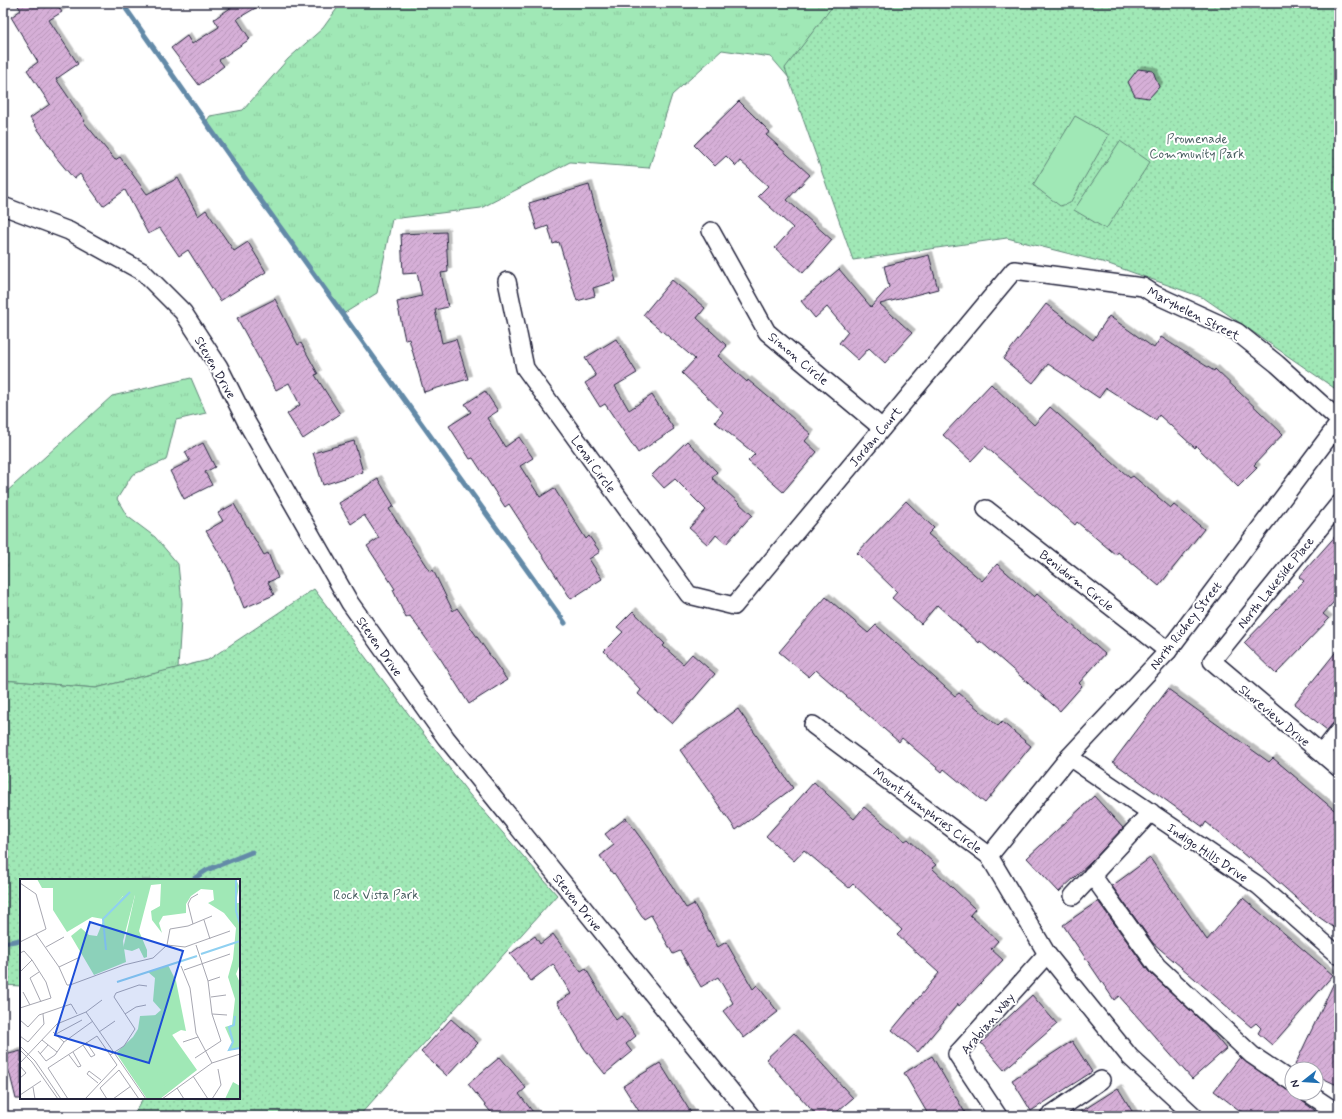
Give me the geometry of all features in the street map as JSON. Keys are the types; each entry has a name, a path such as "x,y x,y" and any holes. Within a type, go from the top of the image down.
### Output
{"street":[{"name":"Steven Drive","path":"3,206 69,231 142,272 183,312 219,367 251,430 354,610 446,738 751,1116"},
{"name":"Simon Circle","path":"711,231 767,332 882,428"},
{"name":"Jordan Court","path":"732,605 734,606 1014,270 1020,271"},
{"name":"Maryhelen Street","path":"1020,271 1143,287 1154,294 1236,332 1277,364 1339,420"},
{"name":"Lenai Circle","path":"507,281 525,368 689,595 732,605"},
{"name":"North Richey Street","path":"989,856 1069,757 1168,651 1339,423"},
{"name":"North Lakeside Place","path":"1212,661 1339,504"},
{"name":"Benidorm Circle","path":"986,509 1168,651"},
{"name":"Shoreview Drive","path":"1212,661 1339,768"},
{"name":"Mount Humphries Circle","path":"814,726 989,856 1047,954 1130,1056 1194,1116"},
{"path":"1322,753 1339,731"},
{"name":"Indigo Hills Drive","path":"1069,757 1259,886 1339,956"},
{"path":"1073,896 1151,812"},
{"path":"1092,875 1157,966 1252,1055 1284,1077"},
{"name":"Arabian Way","path":"998,1116 957,1054 1047,954"},
{"path":"1049,1116 1101,1080"},
{"path":"1321,1101 1336,1110"}],"green space":[{"path":"341,3 1079,3 821,115 771,57 722,50 672,95 649,168 570,162 481,208 392,219 377,293 343,314 206,122 210,116 243,110 288,59 323,28"},
{"name":"Promenade Community Park","path":"835,3 1339,3 1339,388 1337,390 1204,298 1106,263 1007,238 853,260 785,68"},
{"path":"1333,3 1339,3 1339,41 1337,36"},
{"path":"1075,116 1109,135 1070,203 1060,206 1033,185"},
{"path":"1120,141 1150,162 1106,229 1074,210"},
{"path":"191,378 206,413 176,420 166,460 132,475 117,499 127,516 155,537 178,564 182,603 178,668 96,688 3,680 3,495 112,396"},
{"name":"Rock Vista Park","path":"314,589 469,794 557,895 359,1116 133,1116 142,1099 240,1099 240,879 20,879 20,986 3,985 3,680 96,688 208,660"}],"building":[{"path":"16,3 56,3 62,12 49,20 78,64 56,79 85,121 84,122 115,160 120,157 147,194 178,178 198,216 206,210 234,251 248,242 266,272 220,301 188,250 179,256 160,228 148,234 125,190 103,206 80,174 74,179 54,155 55,154 30,118 50,104 27,70 38,62 11,17 21,10"},
{"path":"238,3 264,3 237,19 250,39 219,60 224,66 199,85 171,48 187,36 192,44 219,27 214,19"},
{"path":"1138,69 1153,71 1159,87 1149,98 1135,96 1128,82"},
{"path":"739,101 770,132 766,135 810,175 787,200 832,240 803,273 775,248 793,228 758,196 768,186 740,161 736,166 726,156 715,166 694,145"},
{"path":"589,185 616,281 593,288 595,296 577,301 559,242 553,244 548,226 537,230 529,203"},
{"path":"446,232 448,272 441,273 448,307 435,310 442,343 456,339 468,379 424,392 409,339 405,340 397,302 422,296 417,273 403,274 401,234"},
{"path":"929,255 938,289 880,304 912,333 885,363 869,348 858,360 839,343 848,332 827,307 815,318 801,301 839,269 871,307 889,287 884,266"},
{"path":"672,280 705,308 697,318 727,346 718,356 747,382 748,380 811,434 805,441 817,452 783,492 748,461 755,454 715,422 723,412 682,373 695,359 643,315"},
{"path":"275,299 298,345 301,343 318,374 315,375 340,414 303,439 287,414 300,405 289,383 276,390 237,318"},
{"path":"1046,304 1093,340 1109,316 1154,348 1161,337 1214,371 1215,369 1283,434 1254,465 1257,468 1238,487 1196,446 1195,448 1159,415 1156,420 1106,388 1099,398 1048,364 1033,383 1003,359"},
{"path":"616,339 637,373 615,386 629,410 652,395 674,429 638,453 605,404 600,407 585,383 596,376 585,358"},
{"path":"991,384 1034,425 1050,407 1130,478 1133,476 1171,508 1174,505 1204,529 1159,586 1118,552 1116,555 1077,522 1075,525 985,446 971,461 943,435"},
{"path":"485,391 498,411 487,418 505,447 519,437 533,458 520,466 540,497 554,488 586,539 589,536 600,552 589,559 602,579 571,599 509,504 505,507 473,458 470,459 449,426 471,412 465,404"},
{"path":"354,441 363,472 323,485 313,453"},
{"path":"687,441 717,472 712,478 752,515 726,544 716,535 708,545 689,528 706,510 675,479 664,488 652,475"},
{"path":"203,443 215,467 205,472 212,485 184,499 170,471 190,461 185,452"},
{"path":"378,479 394,506 389,509 430,572 433,570 453,611 457,608 507,680 469,704 440,658 410,616 406,618 393,590 395,589 367,546 379,538 364,515 351,524 339,503"},
{"path":"906,501 934,528 928,534 982,581 997,564 1034,597 1037,594 1105,654 1079,683 1082,686 1060,711 980,641 979,643 937,605 921,624 892,598 897,592 857,553"},
{"path":"234,504 264,555 268,553 278,578 268,582 274,595 244,608 228,568 206,531 223,521 218,513"},
{"path":"1339,532 1339,596 1323,614 1329,619 1276,674 1244,643 1304,581 1299,577"},
{"path":"826,597 868,633 876,625 955,696 959,693 998,726 1002,722 1031,746 985,803 944,769 942,772 902,738 899,742 816,670 809,677 779,652"},
{"path":"633,611 665,644 663,646 683,664 692,654 715,674 672,724 638,694 641,690 604,651 623,632 617,627"},
{"path":"1339,648 1339,717 1327,730 1294,704"},
{"path":"1168,689 1269,762 1273,758 1339,814 1339,931 1313,913 1249,856 1248,858 1206,822 1203,827 1113,762"},
{"path":"738,709 793,788 736,830 680,750"},
{"path":"814,782 854,819 864,807 905,841 908,839 936,865 932,868 975,909 970,915 998,941 991,949 1003,960 959,1006 958,1004 918,1052 892,1030 939,973 897,935 902,930 853,884 849,888 804,850 794,861 766,836"},
{"path":"1094,796 1123,828 1091,862 1059,892 1027,858"},
{"path":"626,818 648,848 686,908 694,904 718,947 726,942 753,989 757,985 778,1012 744,1038 723,1011 733,1003 718,977 701,987 680,951 673,954 651,915 644,919 614,873 613,874 600,856 614,845 605,834"},
{"path":"1150,858 1207,940 1243,898 1333,975 1272,1045 1258,1033 1261,1028 1256,1023 1251,1027 1153,943 1112,886"},
{"path":"1098,901 1149,972 1206,1025 1226,1049 1192,1079 1119,996 1114,1000 1063,925"},
{"path":"553,934 581,972 586,969 616,1020 621,1016 636,1036 626,1044 632,1052 605,1074 584,1048 557,1002 571,994 553,964 531,981 510,954 535,936 540,944"},
{"path":"1339,972 1339,1086 1324,1079 1324,1061 1297,1061"},
{"path":"1032,995 1057,1024 1004,1070 981,1043"},
{"path":"451,1019 478,1043 447,1076 421,1052"},
{"path":"794,1033 853,1098 832,1116 817,1116 766,1059"},
{"path":"1072,1041 1092,1072 1031,1111 1012,1080"},
{"path":"20,1051 20,1099 16,1099 5,1055"},
{"path":"932,1056 967,1116 929,1116 904,1073"},
{"path":"500,1057 526,1088 519,1094 536,1116 494,1116 468,1084"},
{"path":"1240,1057 1284,1088 1284,1101 1302,1101 1322,1116 1247,1116 1214,1091"},
{"path":"660,1063 693,1116 642,1116 623,1086"},
{"path":"1118,1088 1135,1116 1074,1116"}],"waterway":[{"path":"122,3 252,188 565,623"},
{"path":"194,879 207,870 252,852"},
{"path":"3,943 20,940"}]}
